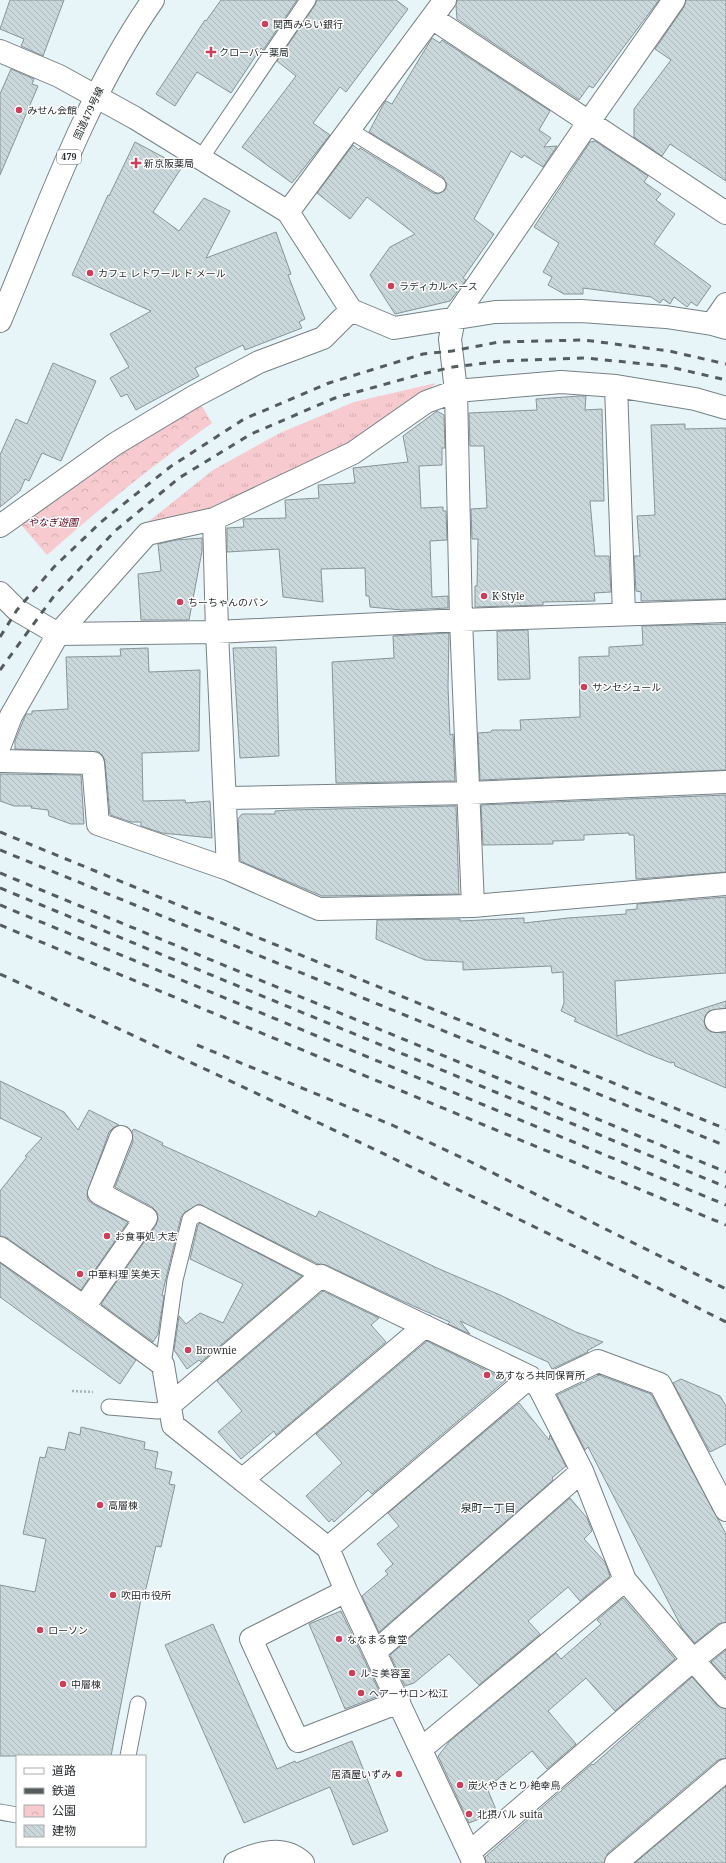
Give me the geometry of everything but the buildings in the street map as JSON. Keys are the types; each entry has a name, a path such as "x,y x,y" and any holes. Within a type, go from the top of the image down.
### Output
{"main road":[{"name":"国道479号線","path":"0,321 95,96 135,26 153,0"},
{"path":"288,212 445,0"},
{"path":"473,906 461,620 456,391 450,339 454,319 672,1"},
{"path":"432,18 588,123 726,213"},
{"path":"0,51 59,76 135,118 288,212 351,310 394,328 495,312 581,311 666,317 719,326 726,304"},
{"path":"0,526 128,436 195,396 259,362 323,338 351,310"},
{"path":"0,745 11,716 58,634 147,534 214,519 353,453 426,402 456,391 561,382 616,386 695,399 726,408"},
{"path":"616,386 624,614"},
{"path":"214,519 217,632 226,798 228,869"},
{"path":"0,593 17,610 58,634 217,632 461,620 726,611"},
{"path":"0,760 93,763 98,824 228,869 319,909 473,906 726,884"},
{"path":"226,798 469,793 726,782"},
{"path":"84,1307 146,1218 99,1193 121,1137"},
{"path":"0,1248 163,1365 173,1425 328,1548 346,1591 472,1857 693,1660 726,1634"},
{"path":"170,1405 321,1276 425,1326 535,1383 582,1470 625,1580 726,1697"},
{"path":"242,1480 425,1326"},
{"path":"328,1548 535,1383 598,1361 660,1384 726,1510"},
{"path":"375,1652 582,1470"},
{"path":"421,1749 625,1580"},
{"path":"346,1591 251,1640 298,1741 399,1702"},
{"path":"616,1863 726,1770"},
{"path":"235,1863 253,1855 270,1852 296,1856 303,1863"}],"lane":[{"path":"201,158 308,0"},
{"path":"349,130 438,185"},
{"path":"163,1365 175,1280 190,1219 199,1213 321,1276"},
{"path":"109,1407 158,1411 170,1405"},
{"path":"128,1755 138,1704"},
{"path":"0,1812 16,1815"}],"green space":[{"path":"436,383 422,395 349,445 211,510 143,526 213,470 280,433 354,402"},
{"name":"やなぎ遊園","path":"199,401 212,423 169,454 87,520 47,555 19,522"}],"railway":[{"path":"0,637 17,610 54,567 101,522 170,467 244,419 329,383 423,354 452,351 499,342 584,340 669,351 726,364"},
{"path":"0,670 54,596 115,531 179,478 251,434 335,398 453,367 502,361 585,358 666,366 726,380"},
{"path":"0,832 726,1129"},
{"path":"0,850 726,1146"},
{"path":"0,873 726,1172"},
{"path":"0,888 726,1187"},
{"path":"0,905 726,1205"},
{"path":"0,925 726,1225"},
{"path":"0,974 183,1059 546,1232 726,1322"},
{"path":"197,1045 392,1125 469,1161 726,1289"}],"place":[{"name":"関西みらい銀行","path":"265,24"},
{"name":"クローバー薬局","path":"211,52"},
{"name":"みせん会館","path":"19,110"},
{"name":"新京阪薬局","path":"136,163"},
{"name":"カフェ レトワール ド メール","path":"90,273"},
{"name":"ラディカルベース","path":"391,286"},
{"name":"K Style","path":"484,596"},
{"name":"ちーちゃんのパン","path":"180,602"},
{"name":"サンセジュール","path":"584,687"},
{"name":"お食事処 大志","path":"107,1236"},
{"name":"中華料理 笑美天","path":"80,1274"},
{"name":"Brownie","path":"188,1350"},
{"name":"あすなろ共同保育所","path":"487,1375"},
{"name":"高層棟","path":"100,1505"},
{"name":"吹田市役所","path":"113,1595"},
{"name":"ローソン","path":"40,1630"},
{"name":"ななまる食堂","path":"339,1639"},
{"name":"ルミ美容室","path":"352,1673"},
{"name":"中層棟","path":"63,1684"},
{"name":"ヘアーサロン松江","path":"361,1693"},
{"name":"居酒屋いずみ","path":"399,1774"},
{"name":"炭火やきとり 絶幸鳥","path":"460,1785"},
{"name":"北摂バル suita","path":"469,1814"}],"district":[{"name":"泉町一丁目","path":"488,1508"}]}
